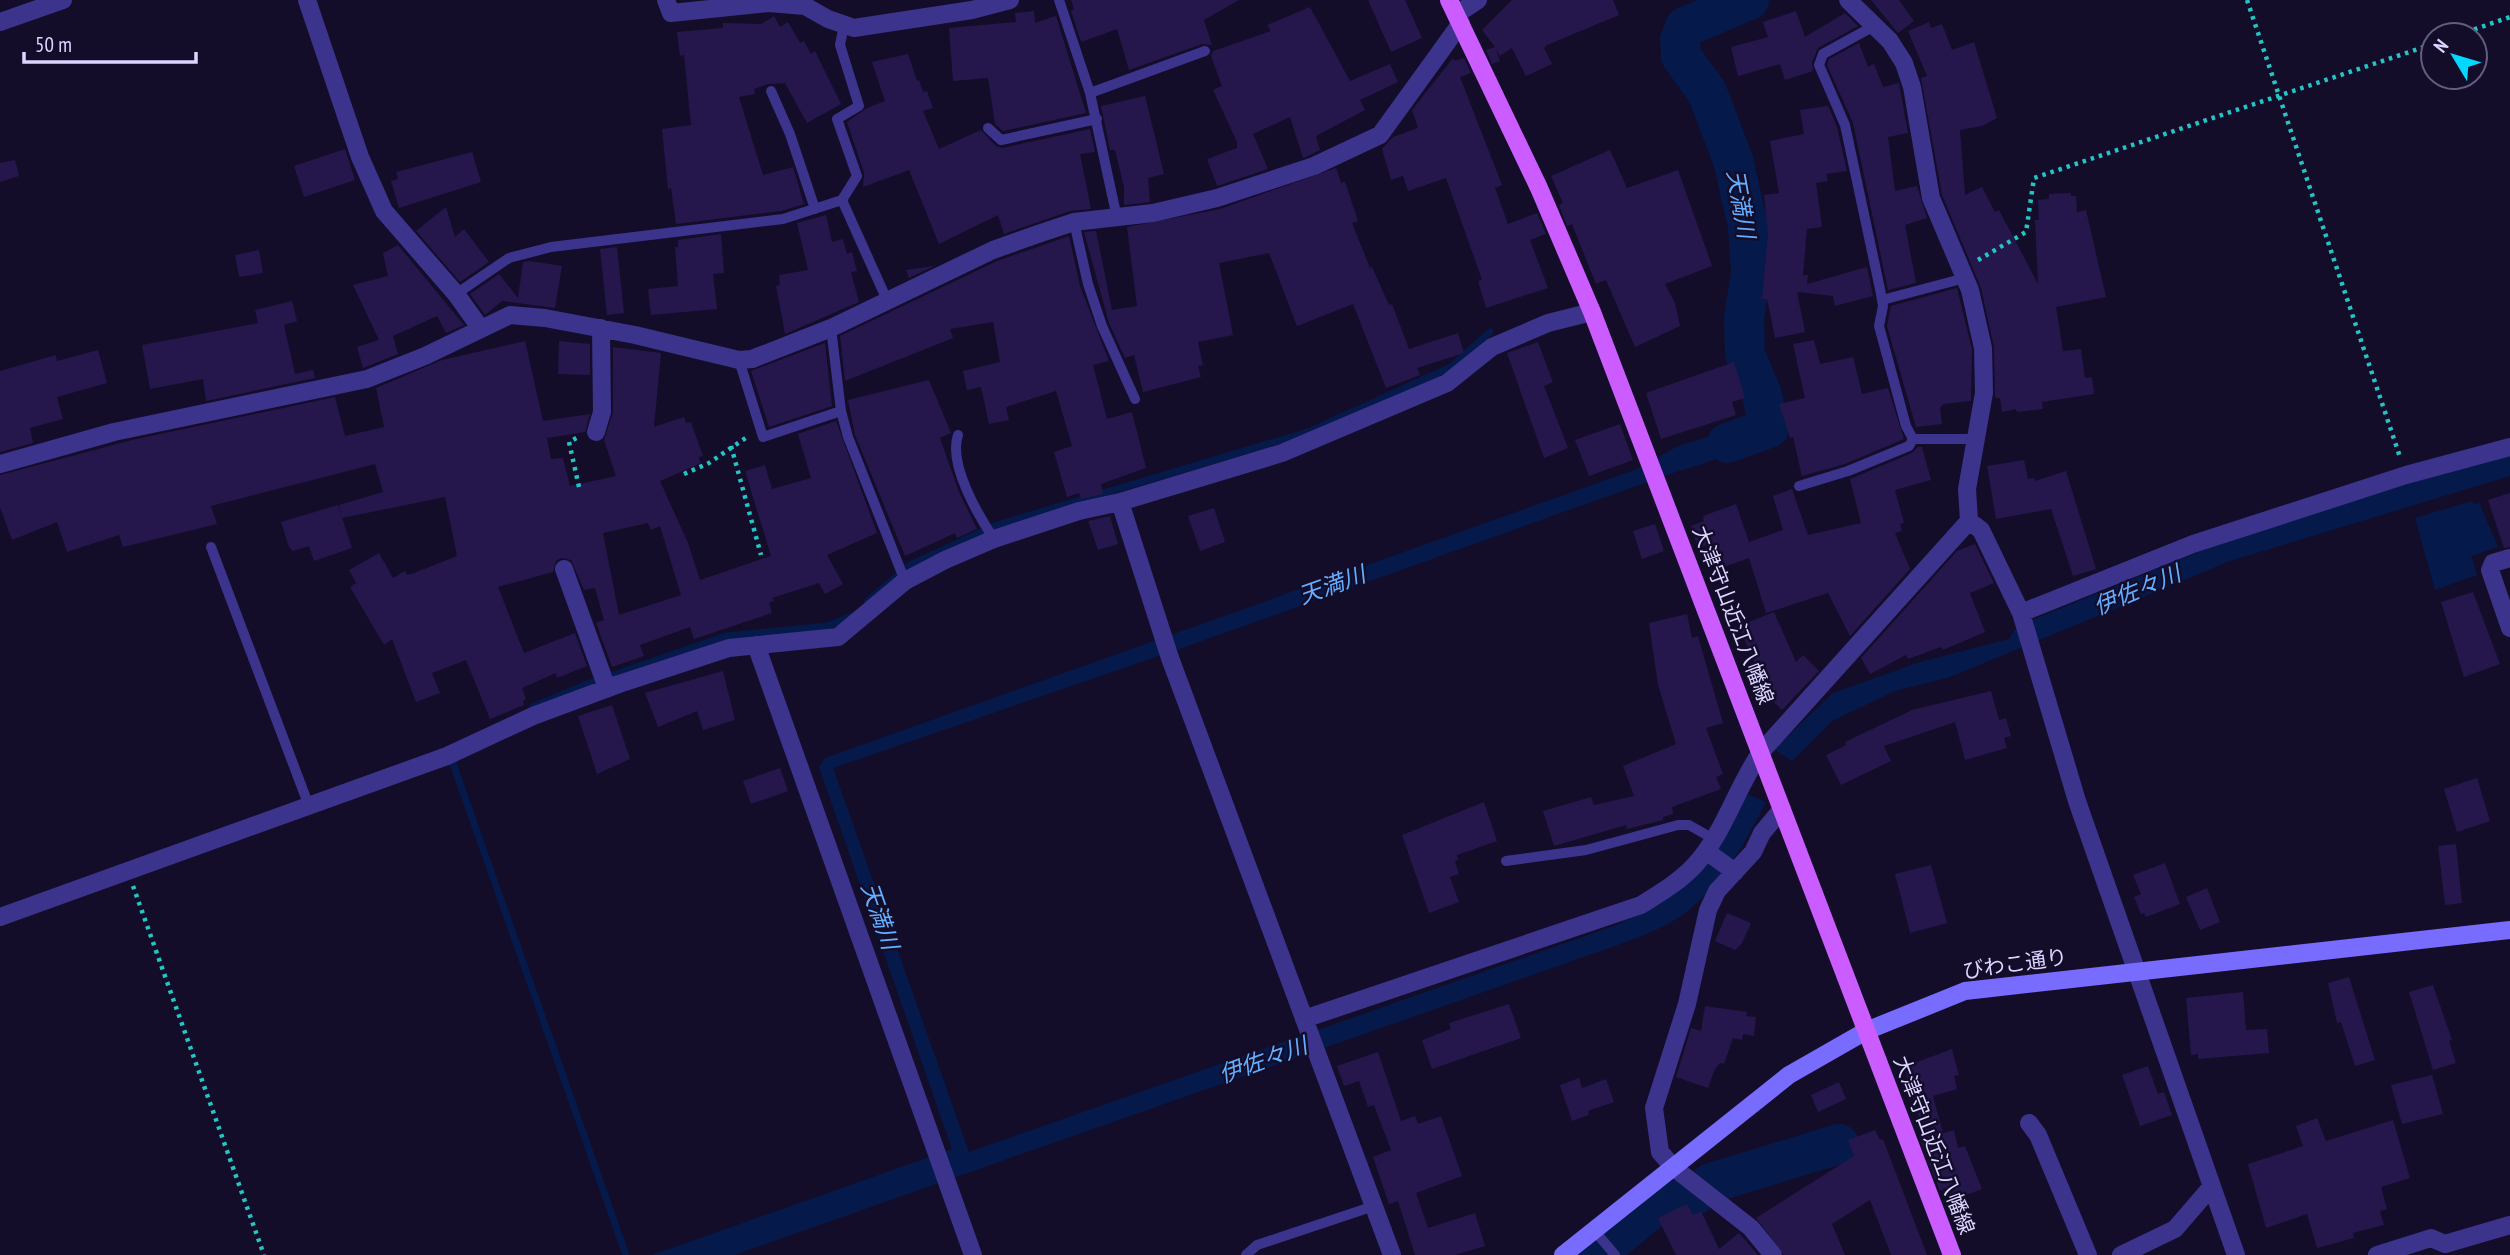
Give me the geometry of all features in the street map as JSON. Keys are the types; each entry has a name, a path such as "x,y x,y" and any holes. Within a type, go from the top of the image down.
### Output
{"main road":[{"name":"大津守山近江八幡線","path":"1456,12 1539,188 1592,312 1661,486 1952,1255"}],"street":[{"path":"0,22 63,0"},
{"path":"307,0 360,157 384,211 456,294 481,329"},
{"path":"666,0 671,13 769,3 805,6 854,28 972,10 1010,0"},
{"path":"0,464 114,432 367,379 510,315 601,328 739,360 752,359 831,328 993,250 1074,222 1153,213 1217,198 1314,166 1380,135 1456,12 1478,0"},
{"path":"1305,1022 1641,905 1674,884 1709,848 1761,752 1969,521 1966,489 1984,393 1983,348 1963,274 1931,198 1912,87 1904,63 1874,26 1848,0"},
{"path":"0,917 447,757 533,716 607,688 729,648 838,636 905,581 994,539 1079,510 1120,502 1282,453 1447,383 1492,347 1548,323 1592,312"},
{"path":"597,428 602,412 601,328"},
{"path":"2022,616 2193,544 2406,475 2510,447"},
{"path":"1120,502 1170,658 1392,1255"},
{"path":"1969,521 1981,530 2022,616 2077,801 2236,1255"},
{"path":"2510,558 2493,563 2490,570 2510,628"},
{"path":"564,569 607,688"},
{"path":"756,645 973,1255"},
{"path":"1773,1255 1751,1228 1672,1167 1660,1152 1654,1108 1687,1004 1707,909 1717,891 1782,809"},
{"path":"1709,848 1733,871"},
{"name":"びわこ通り","path":"1563,1255 1789,1075 1866,1031 1965,991 2510,930"},
{"path":"2029,1123 2038,1135 2088,1255"},
{"path":"2121,1255 2175,1229 2212,1186"},
{"path":"2380,1254 2431,1238 2459,1247 2510,1225"}],"lane":[{"path":"1059,0 1090,93 1117,218"},
{"path":"456,294 509,258 551,247 783,219 842,200 857,176 837,119 859,106 840,45 844,25"},
{"path":"1874,26 1824,54 1819,65 1844,125 1882,300 1879,326 1906,426 1913,439"},
{"path":"1090,93 1205,51"},
{"path":"771,91 790,134 815,209"},
{"path":"988,128 1001,140 1097,120"},
{"path":"842,200 887,300"},
{"path":"1074,222 1088,284 1102,326 1135,399"},
{"path":"1882,300 1963,274"},
{"path":"831,328 841,411 848,437 905,581"},
{"path":"739,360 763,437 841,411"},
{"path":"958,435 955,443 961,474 979,517 994,539"},
{"path":"1913,439 1976,439"},
{"path":"1798,486 1858,468 1909,446 1913,439"},
{"path":"211,547 309,806"},
{"path":"1506,862 1586,850 1678,825 1689,825 1709,848"},
{"path":"1246,1255 1257,1245 1374,1206"},
{"path":"1593,1229 1615,1255"}],"path":[{"path":"2247,0 2406,475"},
{"path":"2489,24 2510,17"},
{"path":"1963,274 2026,232 2034,178 2419,49"},
{"path":"579,487 569,442 592,433 597,428"},
{"path":"684,474 709,463 731,446 760,430"},
{"path":"731,446 761,555"},
{"path":"128,872 264,1255"}],"water":[{"name":"伊佐々川","path":"1780,415 1787,437 1673,473 1182,648 833,768 969,1152 1614,926 1663,901 1696,875 1721,841 1747,794 1766,802 1730,866 1707,894 1678,918 1629,941 734,1255 652,1255 952,1149 819,767 825,758 1637,469 1678,446"},
{"name":"伊佐々川","path":"2510,452 2510,476 2230,561 1950,677 1895,691 1832,721 1792,761 1774,749 1833,693 1920,662 2009,639 2017,626 2236,537"},
{"path":"2472,501 2474,505 2479,502 2498,547 2471,556 2477,575 2435,590 2415,518"}],"building":[{"path":"1071,0 1239,0 1204,20 1212,45 1202,44 1129,70 1117,29 1081,42 1071,11 1074,9"},
{"path":"1368,0 1405,0 1422,38 1391,52"},
{"path":"1512,0 1613,0 1619,15 1547,45 1544,48 1552,64 1526,76 1512,48 1500,56 1496,49 1500,61 1492,64 1486,50 1495,47 1482,30"},
{"path":"1871,0 1899,0 1914,21 1898,33"},
{"path":"1310,7 1350,81 1390,64 1398,82 1360,100 1365,110 1316,136 1320,150 1303,158 1290,117 1253,134 1268,169 1217,186 1207,159 1237,148 1237,142 1213,90 1222,86 1211,56 1213,51 1271,31 1267,25"},
{"path":"1034,11 1035,23 1056,16 1086,113 1003,131 995,124 988,78 953,81 949,28 1016,22 1015,13"},
{"path":"1796,11 1805,37 1845,13 1858,26 1818,48 1812,62 1813,71 1785,80 1780,64 1738,76 1731,47 1768,37 1763,22"},
{"path":"774,16 780,27 788,22 800,43 804,41 811,54 815,51 841,104 807,123 785,83 768,84 754,89 755,94 739,97 763,175 793,167 804,204 781,211 676,224 671,188 668,189 662,129 691,125 684,55 680,56 677,32 723,28 723,23 761,24"},
{"path":"1929,22 1931,28 1942,24 1952,50 1974,42 1997,118 1982,126 1960,130 1965,195 1982,187 1995,212 1999,210 2038,284 2035,220 2039,220 2038,200 2049,199 2049,194 2071,193 2071,196 2076,196 2077,212 2086,210 2106,297 2056,307 2063,351 2081,349 2085,378 2092,377 2094,394 2042,402 2043,409 2017,412 2016,409 2002,412 2000,398 1995,398 1994,347 1981,288 1942,195 1921,78 1927,76 1908,31"},
{"path":"1859,43 1868,67 1874,64 1883,87 1899,83 1908,133 1888,137 1895,191 1917,186 1927,218 1905,225 1916,283 1888,290 1853,123 1827,65 1829,59"},
{"path":"908,54 917,81 919,80 923,92 927,91 933,108 923,111 939,149 981,130 996,146 1002,148 1090,129 1095,152 1080,154 1091,209 1070,211 1004,234 998,215 939,244 909,170 863,187 864,173 847,122 867,108 885,101 872,62"},
{"path":"1453,58 1454,61 1464,58 1471,73 1460,77 1502,185 1495,188 1508,224 1537,213 1546,234 1530,240 1548,288 1486,308 1478,281 1482,280 1446,178 1408,191 1403,176 1391,180 1382,149 1393,137 1418,128 1412,110"},
{"path":"1145,96 1164,174 1148,178 1150,202 1124,205 1124,187 1115,150 1110,150 1101,106"},
{"path":"1828,106 1837,127 1847,171 1826,174 1828,181 1816,183 1822,227 1807,229 1803,275 1808,275 1807,284 1867,267 1873,296 1835,306 1833,296 1797,292 1805,332 1775,338 1767,299 1762,299 1768,235 1764,195 1779,193 1770,141 1804,134 1800,110"},
{"path":"345,149 355,180 304,197 294,166"},
{"path":"1610,150 1627,188 1678,170 1712,266 1665,284 1675,303 1680,326 1635,347 1606,280 1596,284 1572,224 1567,226 1559,205 1563,203 1551,176"},
{"path":"472,152 481,182 399,208 391,181 398,179 396,172"},
{"path":"15,160 19,176 0,182 0,163"},
{"path":"1336,168 1341,183 1345,182 1358,221 1352,223 1370,268 1372,267 1389,305 1392,304 1409,349 1458,333 1464,353 1417,368 1420,375 1386,388 1353,304 1297,326 1269,253 1219,263 1233,335 1198,342 1203,365 1198,366 1201,377 1143,392 1134,355 1125,358 1109,323 1084,232 1096,231 1112,310 1137,306 1127,227 1220,209"},
{"path":"446,207 455,237 464,229 489,262 460,282 416,231"},
{"path":"826,215 832,242 843,239 847,254 852,252 857,271 851,272 859,302 785,334 776,286 780,285 779,275 808,270 797,223"},
{"path":"721,234 724,273 713,274 717,309 651,315 648,289 678,286 675,247 678,247 678,240"},
{"path":"1069,236 1080,286 1109,361 1093,365 1107,419 1132,412 1146,468 1101,484 1103,494 1081,499 1079,493 1067,497 1054,452 1072,446 1056,391 1006,407 1009,420 989,424 981,387 967,390 963,371 1000,362 993,322 950,329 953,338 845,381 840,336 997,261"},
{"path":"398,245 464,325 446,333 437,316 393,336 398,354 363,368 357,347 379,340 353,285 388,276 383,253"},
{"path":"617,247 624,313 607,315 600,249"},
{"path":"259,250 263,273 239,277 235,255"},
{"path":"523,262 562,266 555,308 502,301 485,315 470,294 499,274 518,298"},
{"path":"934,266 909,278 906,270"},
{"path":"1957,288 1972,349 1971,401 1943,404 1940,408 1942,424 1916,427 1917,431 1887,326 1891,306"},
{"path":"292,301 297,321 284,325 295,374 313,370 315,378 206,401 203,379 150,389 142,345 258,323 255,310"},
{"path":"1814,340 1820,364 1853,357 1862,394 1888,388 1904,439 1845,464 1802,476 1793,437 1790,438 1779,404 1805,398 1793,344"},
{"path":"525,341 543,421 590,414 585,432 547,438 551,459 563,458 570,486 616,476 604,440 613,412 613,347 661,353 654,427 684,417 686,423 691,422 703,456 698,457 701,463 660,481 688,543 700,580 771,556 745,471 765,465 772,489 811,478 798,434 836,421 877,533 827,555 843,584 825,594 819,583 772,598 774,601 769,603 772,613 694,639 690,627 640,645 644,656 612,667 596,623 604,620 595,588 584,590 571,560 561,558 556,561 553,572 498,587 524,653 575,633 587,666 557,678 556,673 522,688 526,699 523,701 524,705 490,719 466,660 432,673 440,693 416,702 392,639 384,645 350,587 356,583 349,570 379,553 393,578 405,571 407,575 414,573 457,556 445,497 342,518 339,505 383,492 375,464 211,506 217,524 123,547 119,535 67,552 57,522 12,540 0,507 0,475 132,440 335,397 345,436 384,427 376,388 442,360","holes":["648,523 651,530 660,526 681,595 619,615 603,533"]},
{"path":"559,341 590,344 590,375 558,374"},
{"path":"1538,342 1553,382 1544,386 1568,448 1544,458 1507,353"},
{"path":"825,343 832,406 769,427 751,371"},
{"path":"98,350 107,383 57,397 63,419 30,428 33,443 0,452 0,371 56,355 57,361"},
{"path":"1734,362 1745,398 1732,402 1736,415 1661,439 1646,393"},
{"path":"929,380 951,433 940,438 959,492 977,529 957,538 955,533 905,556 855,435 848,400"},
{"path":"1620,424 1633,460 1589,476 1575,440"},
{"path":"1922,447 1931,480 1895,490 1904,523 1900,524 1902,531 1895,533 1910,569 1850,636 1828,593 1766,613 1749,558 1721,568 1712,543 1698,548 1691,526 1704,521 1703,516 1736,504 1749,542 1783,530 1773,496 1792,489 1808,535 1861,523 1850,479 1912,453"},
{"path":"2024,460 2028,479 2034,478 2035,481 2066,471 2096,569 2073,576 2051,509 1996,519 1987,466"},
{"path":"2510,493 2510,547 2504,548 2488,500"},
{"path":"338,505 352,548 314,561 309,546 293,551 289,547 281,522"},
{"path":"1214,508 1225,542 1200,551 1188,516"},
{"path":"1110,516 1118,544 1098,550 1088,521"},
{"path":"1655,524 1664,551 1642,559 1633,531"},
{"path":"1975,544 1994,583 1970,593 1985,632 1943,650 1941,647 1908,659 1906,655 1870,674 1861,658 1957,551"},
{"path":"2473,592 2500,664 2464,677 2441,602"},
{"path":"1774,612 1796,662 1803,655 1819,671 1782,710 1761,690 1764,686 1739,626"},
{"path":"1687,614 1692,638 1698,636 1723,723 1706,728 1723,774 1716,777 1721,789 1672,807 1673,814 1663,817 1663,820 1627,829 1626,825 1554,846 1543,811 1591,797 1594,805 1634,796 1623,766 1676,744 1658,685 1649,623"},
{"path":"723,671 735,720 703,730 697,711 658,727 645,693"},
{"path":"1991,691 1999,720 2006,718 2011,736 2004,738 2007,748 1965,760 1955,722 1884,746 1891,761 1841,785 1826,755 1846,745 1845,742 1912,710"},
{"path":"612,705 630,759 597,774 578,716"},
{"path":"780,768 788,791 751,804 743,781"},
{"path":"2477,778 2490,821 2457,832 2444,789"},
{"path":"1484,802 1497,841 1457,855 1458,860 1455,861 1459,874 1450,877 1459,902 1429,913 1402,835"},
{"path":"2456,844 2462,903 2445,905 2438,846"},
{"path":"2165,863 2180,904 2146,917 2144,913 2141,914 2134,897 2141,894 2133,875"},
{"path":"1931,865 1947,923 1910,933 1895,874"},
{"path":"2207,888 2220,922 2200,930 2186,897"},
{"path":"1727,913 1751,923 1742,943 1735,950 1715,941"},
{"path":"2349,977 2375,1060 2355,1066 2341,1022 2337,1023 2328,983"},
{"path":"2433,985 2452,1040 2449,1041 2456,1063 2433,1070 2409,992"},
{"path":"2243,992 2246,1030 2267,1029 2269,1053 2198,1059 2198,1054 2191,1055 2186,998"},
{"path":"1509,1004 1521,1038 1432,1069 1422,1040 1451,1029 1449,1023"},
{"path":"1705,1006 1747,1012 1746,1016 1756,1017 1754,1036 1743,1034 1742,1040 1733,1038 1724,1064 1720,1063 1715,1069 1708,1088 1676,1077 1691,1028 1701,1031"},
{"path":"1952,1049 1959,1075 1954,1076 1957,1089 1933,1096 1943,1133 1954,1130 1958,1148 1965,1146 1982,1189 1950,1201 1945,1188 1940,1191 1921,1142 1920,1139 1925,1137 1904,1067"},
{"path":"1378,1052 1401,1121 1415,1116 1418,1124 1441,1116 1462,1176 1416,1193 1428,1228 1475,1213 1485,1246 1455,1255 1415,1255 1398,1201 1389,1204 1373,1157 1391,1150 1374,1105 1368,1107 1359,1081 1344,1086 1337,1066"},
{"path":"2148,1066 2158,1094 2164,1092 2172,1115 2140,1126 2122,1075"},
{"path":"2432,1075 2443,1114 2402,1124 2391,1085"},
{"path":"1579,1078 1582,1088 1606,1079 1614,1102 1588,1111 1589,1115 1572,1121 1560,1085"},
{"path":"1839,1082 1846,1099 1818,1112 1811,1095"},
{"path":"2317,1118 2326,1141 2393,1120 2410,1178 2381,1187 2387,1209 2380,1211 2384,1225 2353,1233 2354,1238 2317,1248 2307,1214 2266,1228 2248,1164 2303,1146 2296,1126"},
{"path":"1875,1130 1880,1140 1883,1139 1927,1255 1891,1255 1870,1200 1832,1224 1845,1255 1784,1255 1756,1218 1854,1156 1848,1140"},
{"path":"1687,1204 1693,1215 1701,1211 1719,1249 1739,1233 1758,1255 1676,1255 1658,1218"}],"waterway":[{"name":"天満川","path":"1727,443 1769,428 1762,395 1745,354 1744,318 1751,272 1748,226 1733,160 1707,92 1681,56 1680,40 1685,27 1749,0"},
{"path":"868,601 910,565 997,525 1308,432 1451,367 1490,332"},
{"path":"533,707 587,684 726,636 828,626 852,616"},
{"path":"450,755 626,1255"},
{"path":"1595,1255 1655,1206 1695,1195 1711,1183 1839,1144"}]}
